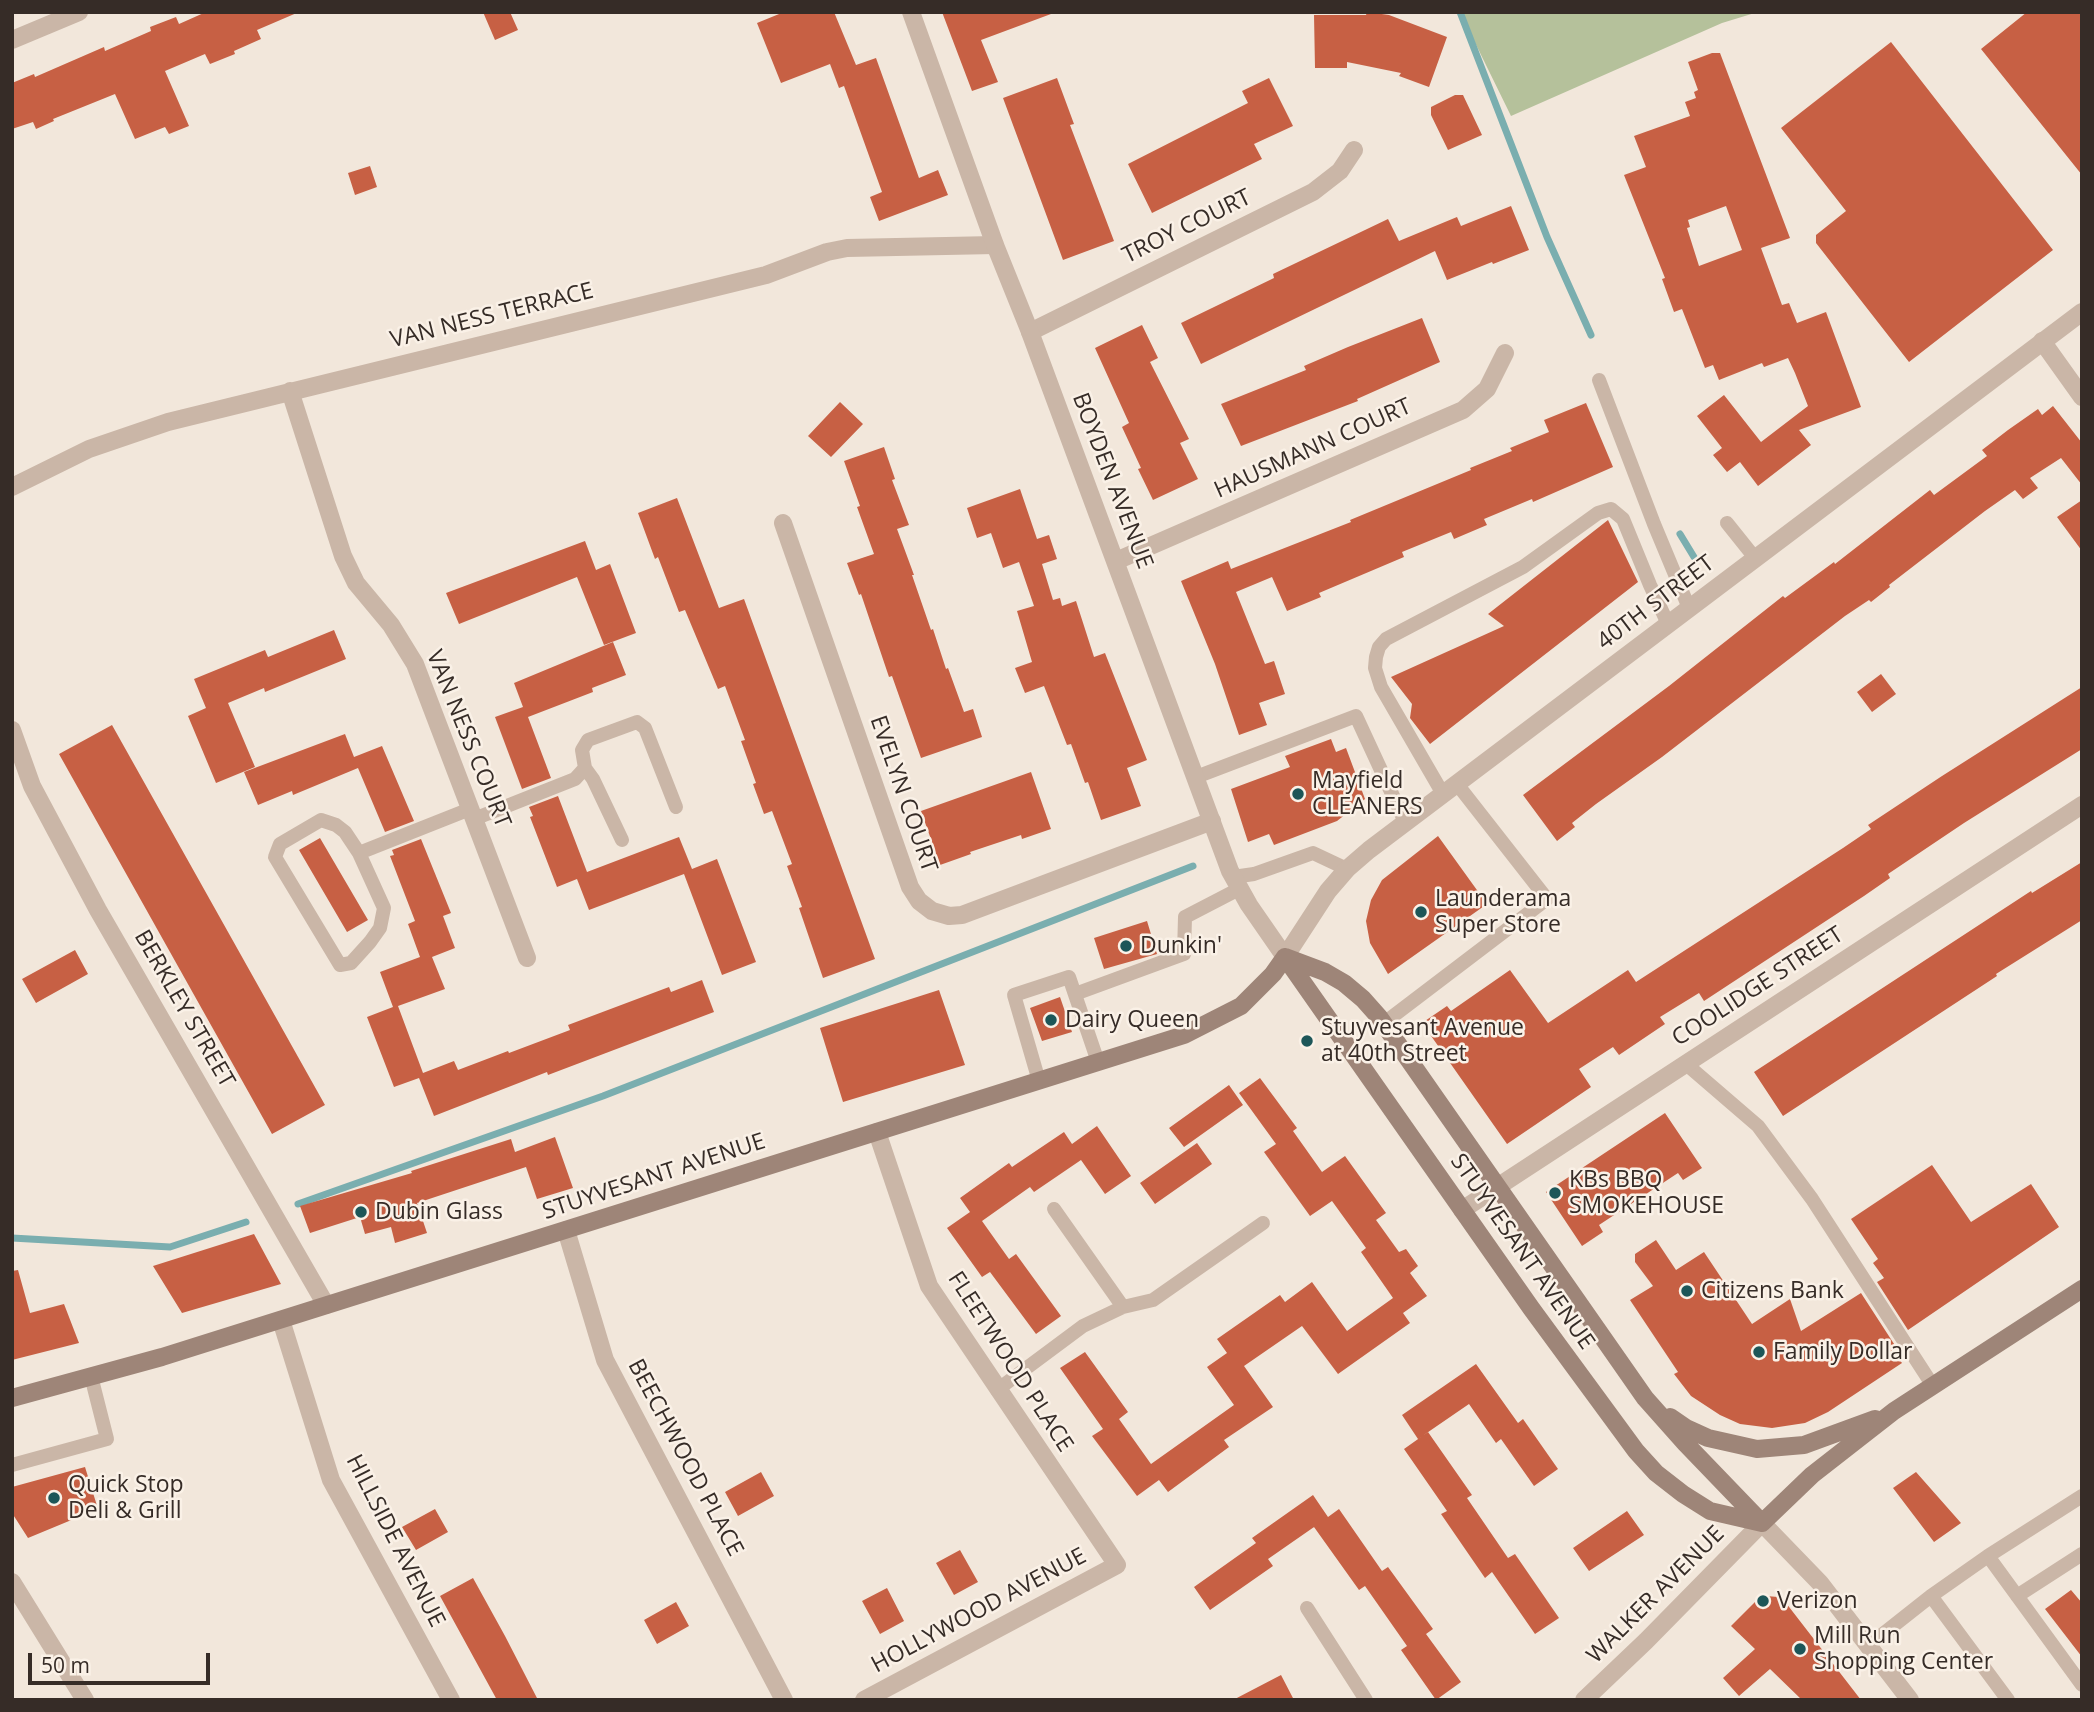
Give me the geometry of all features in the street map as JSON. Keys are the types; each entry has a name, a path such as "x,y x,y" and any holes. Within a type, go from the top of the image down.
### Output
{"main road":[{"name":"STUYVESANT AVENUE","path":"1285,957 1325,972 1344,983 1363,999 1384,1023 1645,1398 1678,1437 1762,1523"},
{"name":"STUYVESANT AVENUE","path":"12,1398 281,1320 1184,1035 1241,1006 1259,990 1285,957"},
{"name":"STUYVESANT AVENUE","path":"1285,957 1616,1426 1656,1473 1683,1494 1710,1511 1762,1523"},
{"path":"1762,1523 1812,1475 1894,1411 2082,1289"},
{"path":"1645,1398 1686,1428 1731,1445 1756,1449 1804,1445 1894,1411"}],"street":[{"path":"12,40 79,12"},
{"name":"BOYDEN AVENUE","path":"911,12 995,245 1236,883 1285,957"},
{"name":"TROY COURT","path":"1030,332 1313,192 1340,171 1354,150"},
{"name":"VAN NESS TERRACE","path":"12,487 89,449 168,422 766,275 827,252 847,248 995,245"},
{"name":"40TH STREET","path":"1285,957 1328,891 1347,869 1405,822 2082,312"},
{"path":"2042,341 2082,397"},
{"name":"HAUSMANN COURT","path":"1116,561 1463,410 1487,390 1505,352"},
{"name":"VAN NESS COURT","path":"290,391 343,556 356,583 391,625 415,664 527,958"},
{"name":"EVELYN COURT","path":"783,523 910,887 919,901 932,911 948,916 962,915 1212,821"},
{"name":"BERKLEY STREET","path":"12,730 32,786 98,910 326,1305"},
{"name":"COOLIDGE STREET","path":"1462,1210 2082,806"},
{"name":"FLEETWOOD PLACE","path":"877,1132 929,1286 1116,1565"},
{"name":"BEECHWOOD PLACE","path":"566,1230 605,1360 785,1700"},
{"name":"HILLSIDE AVENUE","path":"281,1320 331,1480 451,1700"},
{"path":"1762,1523 1820,1583 1910,1700"},
{"name":"WALKER AVENUE","path":"1584,1700 1762,1523"},
{"name":"HOLLYWOOD AVENUE","path":"864,1700 1116,1565"},
{"path":"12,1582 85,1700"}],"lane":[{"path":"1599,380 1689,608"},
{"path":"1384,1023 1547,899 1450,789 1381,687 1375,668 1379,647 1386,639 1523,568 1604,510 1611,509 1623,519 1668,624"},
{"path":"1727,523 1755,558"},
{"path":"1196,777 1356,716 1405,822"},
{"path":"622,841 593,779 585,768 582,750 588,740 637,722 645,728 676,807"},
{"path":"359,853 575,779 585,768"},
{"path":"321,820 336,825 345,832 359,853 384,908 380,928 370,942 351,963 340,965 275,857 280,844 321,820"},
{"path":"1075,994 1184,954 1185,917 1254,874 1313,853 1347,869"},
{"path":"1039,1081 1014,995 1069,977 1098,1062"},
{"path":"1686,1064 1758,1126 1812,1199 1933,1386"},
{"path":"1054,1209 1123,1307"},
{"path":"997,1390 1083,1326 1123,1307 1153,1300 1263,1223"},
{"path":"12,1465 107,1439 91,1376"},
{"path":"1869,1645 1931,1596 1988,1556 2082,1496"},
{"path":"2017,1596 2082,1554"},
{"path":"1988,1556 2082,1685"},
{"path":"1931,1596 2008,1700"},
{"path":"1307,1608 1366,1700"}],"green space":[{"path":"1460,12 1758,12 1722,23 1511,116"}],"building":[{"path":"206,12 299,12 257,30 261,39 234,51 235,54 210,64 205,54 165,71 189,126 169,134 165,127 135,139 115,94 53,119 54,121 36,129 33,122 12,129 12,83 34,74 35,77 104,47 105,51 151,31 150,27 176,17 179,24"},
{"path":"483,12 510,12 518,30 495,40"},
{"path":"784,12 834,12 856,65 876,58 919,178 938,170 948,195 879,221 870,197 882,192 844,86 839,88 830,64 781,83 757,23"},
{"path":"942,12 1051,14 981,40 998,82 972,91"},
{"path":"1367,12 1389,15 1447,37 1429,87 1399,76 1401,73 1347,62 1347,68 1315,68 1314,15 1366,15"},
{"path":"2027,12 2082,12 2082,175 1981,49"},
{"path":"1891,42 2053,250 1909,362 1816,243 1816,235 1846,211 1781,128"},
{"path":"1712,53 1720,53 1790,238 1761,248 1782,305 1789,303 1797,323 1826,312 1861,407 1799,430 1811,445 1758,486 1740,462 1727,472 1713,455 1722,448 1697,416 1724,395 1761,442 1808,406 1795,373 1788,358 1764,367 1762,363 1719,380 1713,365 1705,368 1682,309 1674,312 1662,279 1665,278 1624,175 1646,167 1634,136 1690,116 1685,102 1696,98 1694,92 1698,90 1688,62","holes":["1726,206 1742,250 1699,266 1687,228 1690,227 1688,220"]},
{"path":"1057,78 1074,124 1070,125 1114,241 1063,260 1003,98"},
{"path":"1269,78 1293,126 1254,144 1262,159 1152,213 1128,164 1248,103 1242,91"},
{"path":"1455,95 1463,95 1482,135 1448,150 1431,115 1431,107"},
{"path":"370,166 377,187 355,195 348,173"},
{"path":"1511,206 1529,250 1493,264 1492,262 1447,280 1435,251 1201,364 1181,323 1274,278 1273,274 1388,219 1399,241 1457,217 1461,226"},
{"path":"1422,318 1440,362 1357,399 1358,401 1241,446 1221,404 1306,370 1304,366 1348,347"},
{"path":"1142,325 1158,358 1150,362 1189,439 1180,443 1198,479 1153,500 1122,427 1129,423 1095,348"},
{"path":"840,402 863,424 831,457 808,436"},
{"path":"1586,403 1613,467 1533,502 1532,499 1484,519 1487,525 1454,539 1451,532 1402,552 1404,557 1319,593 1321,597 1287,611 1272,577 1236,592 1265,664 1274,661 1285,694 1259,703 1267,725 1239,735 1215,664 1181,581 1228,561 1231,569 1351,522 1350,520 1471,470 1470,468 1512,451 1510,448 1549,432 1544,420"},
{"path":"2053,406 2082,443 2082,485 2061,458 2030,478 2038,488 2023,499 2015,490 1985,511 1871,602 1869,600 1845,616 1662,757 1596,804 1572,823 1575,827 1557,841 1523,795 1669,686 1783,596 1785,598 1834,562 1835,564 1930,490 1934,495 1987,456 1982,450 2008,430 2038,409 2042,415"},
{"path":"884,447 895,479 892,480 909,525 897,529 912,575 964,712 973,709 982,737 921,758 847,563 874,554 844,461"},
{"path":"1020,489 1037,539 1049,535 1057,559 1042,564 1053,600 1060,598 1062,606 1076,601 1094,657 1105,653 1147,760 1127,768 1141,806 1101,820 1088,782 1085,783 1071,744 1067,745 1044,686 1025,693 1015,668 1032,662 1017,611 1034,606 1019,562 1003,568 991,533 977,538 967,508"},
{"path":"677,498 719,608 744,599 875,959 823,978 787,866 792,864 772,811 764,814 741,741 745,740 725,686 718,689 685,610 679,612 638,513"},
{"path":"2082,500 2082,551 2057,517"},
{"path":"1608,520 1638,582 1430,744 1410,718 1412,704 1391,677 1504,626 1488,614"},
{"path":"585,541 596,570 610,564 636,633 604,645 577,577 459,624 446,593"},
{"path":"334,630 346,659 265,692 264,688 228,703 255,767 216,783 188,716 206,708 194,679 265,650 268,657"},
{"path":"613,642 626,675 592,688 593,692 528,717 551,778 522,789 495,717 523,707 514,683"},
{"path":"1881,674 1896,694 1872,712 1857,692"},
{"path":"2082,687 2082,749 1964,823 1888,874 1890,878 1864,896 1704,1001 1699,993 1660,1017 1665,1024 1619,1055 1613,1047 1579,1069 1591,1087 1507,1144 1422,1023 1447,1006 1451,1011 1510,970 1548,1023 1628,970 1636,982 1843,848 1871,829 1868,825 1942,776"},
{"path":"112,725 325,1105 272,1134 59,754"},
{"path":"345,734 354,757 382,746 414,821 385,832 358,768 293,795 292,791 258,805 244,772"},
{"name":"Mayfield CLEANERS","path":"1331,739 1336,752 1346,748 1365,799 1337,821 1274,845 1269,834 1248,842 1231,789 1290,767 1285,756"},
{"path":"1031,772 1051,829 1022,839 1021,835 940,865 921,811"},
{"path":"558,796 587,872 679,837 692,869 717,859 756,962 722,975 684,874 589,910 577,879 557,887 530,817 533,816 529,807"},
{"name":"Launderama Super Store","path":"1438,836 1487,904 1388,974 1370,943 1366,921 1371,900 1382,880"},
{"path":"320,838 368,920 347,932 299,850"},
{"path":"421,839 451,913 443,916 455,948 432,957 445,989 398,1006 423,1073 454,1061 458,1070 508,1051 509,1053 570,1030 568,1025 669,987 671,992 702,980 714,1012 434,1116 419,1078 394,1087 367,1017 393,1007 380,972 420,957 408,924 415,921 390,856 394,855 392,850"},
{"path":"2082,862 2082,920 1783,1116 1754,1072 2031,891 2032,893"},
{"name":"Dunkin'","path":"1147,921 1157,954 1104,969 1094,938"},
{"path":"75,950 88,974 36,1003 22,979"},
{"path":"939,990 965,1065 843,1102 820,1028"},
{"name":"Dairy Queen","path":"1060,997 1072,1032 1042,1041 1030,1008"},
{"path":"1260,1078 1297,1128 1293,1131 1322,1172 1345,1156 1386,1213 1376,1220 1399,1252 1406,1249 1418,1266 1410,1273 1427,1296 1403,1313 1410,1323 1338,1374 1302,1326 1244,1366 1273,1407 1224,1440 1229,1447 1168,1492 1159,1480 1137,1496 1092,1436 1103,1429 1060,1368 1085,1352 1128,1412 1119,1419 1151,1464 1234,1405 1207,1367 1227,1353 1217,1339 1280,1295 1285,1302 1312,1282 1347,1331 1393,1298 1361,1252 1366,1248 1332,1201 1310,1216 1264,1152 1276,1144 1239,1093"},
{"path":"1229,1085 1243,1105 1184,1147 1169,1128"},
{"path":"1665,1113 1702,1168 1683,1180 1678,1173 1599,1225 1603,1232 1582,1246 1546,1192"},
{"path":"1097,1126 1131,1176 1105,1194 1081,1160 1034,1192 1030,1187 982,1221 1009,1259 1016,1254 1061,1316 1036,1334 990,1272 982,1277 947,1228 970,1212 960,1198 1009,1163 1012,1167 1064,1132 1072,1144"},
{"path":"555,1137 573,1188 537,1199 526,1167 417,1203 427,1233 395,1243 391,1227 365,1234 360,1217 310,1233 300,1206 412,1173 411,1171 511,1139 515,1152"},
{"path":"1197,1143 1212,1164 1155,1204 1140,1183"},
{"path":"1932,1165 1971,1222 2031,1184 2059,1227 1908,1330 1877,1282 1884,1278 1873,1263 1878,1259 1851,1219"},
{"path":"254,1234 281,1284 182,1313 153,1266"},
{"path":"1656,1240 1676,1270 1704,1252 1752,1324 1790,1299 1801,1331 1861,1293 1896,1347 1896,1355 1902,1363 1828,1412 1805,1423 1772,1428 1740,1424 1720,1415 1691,1396 1674,1374 1678,1372 1630,1300 1653,1286 1635,1262 1635,1254"},
{"path":"18,1270 30,1313 64,1304 79,1343 12,1360 12,1271"},
{"path":"1476,1364 1518,1423 1523,1419 1558,1469 1534,1486 1501,1439 1496,1443 1469,1404 1418,1439 1402,1415"},
{"path":"1428,1432 1472,1495 1467,1498 1508,1558 1515,1554 1559,1618 1535,1634 1492,1572 1485,1578 1441,1514 1447,1511 1404,1449"},
{"name":"Quick Stop Deli & Grill","path":"85,1467 98,1509 28,1538 12,1513 12,1487"},
{"path":"761,1472 774,1496 738,1516 725,1492"},
{"path":"1916,1472 1961,1523 1934,1542 1893,1488"},
{"path":"1313,1495 1328,1517 1339,1509 1382,1571 1388,1567 1433,1629 1426,1634 1461,1682 1436,1700 1401,1650 1407,1646 1365,1586 1359,1590 1314,1527 1268,1559 1273,1566 1210,1610 1194,1587 1256,1543 1252,1538"},
{"path":"435,1509 448,1532 416,1550 402,1527"},
{"path":"1627,1511 1644,1535 1589,1571 1573,1548"},
{"path":"960,1550 978,1582 954,1595 936,1563"},
{"path":"473,1578 538,1700 497,1700 440,1596"},
{"path":"887,1588 904,1621 880,1634 862,1601"},
{"path":"2071,1590 2082,1603 2082,1657 2045,1609"},
{"name":"Mill Run Shopping Center","path":"1766,1596 1778,1597 1786,1603 1861,1700 1802,1700 1770,1669 1739,1696 1723,1678 1755,1649 1731,1626 1755,1602"},
{"path":"676,1602 689,1626 657,1644 644,1620"},
{"path":"1281,1675 1294,1700 1233,1700"}],"waterway":[{"path":"1460,12 1547,237 1591,335"},
{"path":"1680,534 1694,557"},
{"path":"298,1204 603,1096 1193,866"},
{"path":"12,1238 170,1247 246,1222"}],"place":[{"name":"Mayfield CLEANERS","path":"1298,794"},
{"name":"Launderama Super Store","path":"1421,912"},
{"name":"Dunkin'","path":"1126,946"},
{"name":"Dairy Queen","path":"1051,1020"},
{"name":"Stuyvesant Avenue at 40th Street","path":"1307,1041"},
{"name":"KBs BBQ SMOKEHOUSE","path":"1555,1193"},
{"name":"Dubin Glass","path":"361,1212"},
{"name":"Citizens Bank","path":"1687,1291"},
{"name":"Family Dollar","path":"1759,1352"},
{"name":"Quick Stop Deli & Grill","path":"54,1498"},
{"name":"Verizon","path":"1763,1601"},
{"name":"Mill Run Shopping Center","path":"1800,1649"}]}
